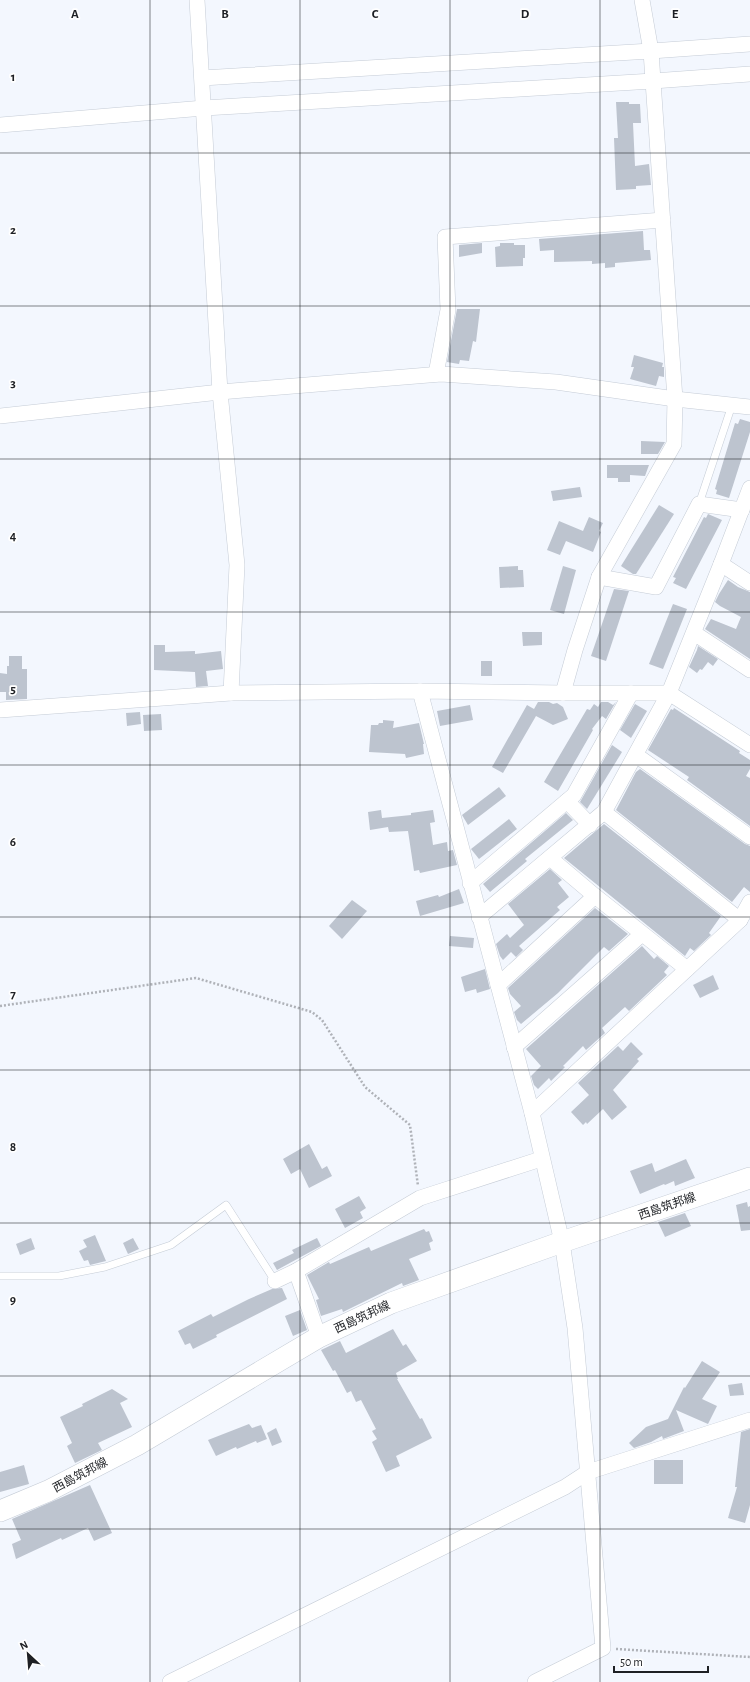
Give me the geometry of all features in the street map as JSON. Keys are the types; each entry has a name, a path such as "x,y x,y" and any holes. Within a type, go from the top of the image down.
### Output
{"main road":[{"name":"西島筑邦線","path":"0,1511 48,1491 137,1445 319,1337 391,1303 562,1242 750,1178"}],"street":[{"path":"197,0 220,392 237,565 231,693"},
{"path":"563,694 575,650 599,577 674,444 675,399 651,51 642,0"},
{"path":"202,78 750,44"},
{"path":"0,125 204,108 750,74"},
{"path":"436,374 448,310 445,237 663,220"},
{"path":"0,416 220,392 436,374 556,382 675,399 750,407"},
{"path":"479,917 604,812 669,693 747,498 699,504 656,587 599,577"},
{"path":"721,564 750,583"},
{"path":"694,633 750,670"},
{"path":"420,690 479,917 532,1112 541,1159 562,1242 575,1328 603,1648 535,1682"},
{"path":"0,710 231,693 420,690 563,694 669,693 750,745"},
{"path":"470,883 574,795 631,693"},
{"path":"636,755 750,837"},
{"path":"567,801 590,824"},
{"path":"604,812 740,920"},
{"path":"550,858 687,969"},
{"path":"498,985 595,896"},
{"path":"532,1112 740,920 750,902"},
{"path":"514,1047 642,934"},
{"path":"275,1281 296,1271 420,1198 541,1159"},
{"path":"296,1271 319,1337"},
{"path":"170,1682 565,1487 588,1472 750,1420"}],"lane":[{"path":"699,504 732,405"},
{"path":"0,1276 59,1276 105,1267 171,1245 226,1204 275,1281"}],"path":[{"path":"0,1006 196,978 312,1012 322,1020 365,1088 410,1125 420,1198"},
{"path":"603,1648 750,1657"}],"building":[{"path":"616,102 640,104 641,123 633,123 635,166 649,164 651,185 636,186 636,189 616,190 614,138 618,138"},
{"path":"643,231 644,250 650,250 651,260 615,263 615,267 605,268 605,263 592,264 592,261 554,262 554,250 540,251 539,239"},
{"path":"482,243 482,253 459,257 459,245"},
{"path":"500,243 525,245 525,258 523,258 523,266 496,267 495,247 500,246"},
{"path":"457,309 480,309 476,342 473,341 469,361 460,360 459,364 447,362"},
{"path":"634,355 663,363 662,367 664,367 664,377 659,376 656,386 630,379 634,367 631,367"},
{"path":"740,419 750,422 750,432 729,498 716,494 717,490 715,489 735,423 738,424"},
{"path":"641,441 665,442 658,454 641,454"},
{"path":"607,465 649,465 645,476 630,475 630,482 618,482 618,478 607,478"},
{"path":"580,487 582,497 553,501 551,491"},
{"path":"659,505 674,514 636,574 633,574 621,566"},
{"path":"708,514 722,520 686,589 673,583 676,578 673,577 704,517 706,518"},
{"path":"589,517 603,523 593,552 566,541 560,555 547,550 559,521 583,531"},
{"path":"518,566 518,570 523,570 524,587 500,588 499,567"},
{"path":"563,566 576,570 564,614 550,610"},
{"path":"728,580 738,587 750,592 750,659 705,629 711,619 736,629 741,617 715,602"},
{"path":"614,589 629,591 606,661 591,656"},
{"path":"673,604 687,609 663,669 649,664"},
{"path":"522,632 542,632 542,645 523,646"},
{"path":"154,645 165,645 165,652 195,651 195,654 221,651 223,669 206,671 208,686 196,687 195,672 154,670"},
{"path":"698,646 718,659 713,666 708,662 702,670 700,669 697,673 689,667"},
{"path":"9,656 22,656 22,669 27,669 27,699 6,700 6,692 0,692 0,673 7,674"},
{"path":"481,661 492,661 492,676 481,676"},
{"path":"538,702 549,702 553,704 557,703 563,707 568,719 553,725 536,716 503,773 492,767 527,705 534,709"},
{"path":"601,702 608,702 613,705 616,702 606,719 602,716 592,729 593,730 558,791 544,782 587,709 590,710 594,704 598,707"},
{"path":"635,704 647,711 631,738 620,730"},
{"path":"470,705 473,720 440,726 437,711"},
{"path":"674,708 740,751 739,753 750,760 750,769 746,776 750,778 750,826 687,780 689,777 648,750 671,709 673,710"},
{"path":"140,712 141,724 127,726 126,713"},
{"path":"161,714 162,730 144,731 143,715"},
{"path":"383,720 394,721 393,728 419,723 424,744 424,754 406,758 405,754 369,752 371,725 383,723"},
{"path":"612,745 622,752 587,809 580,802"},
{"path":"640,769 745,844 750,846 750,892 744,887 732,902 616,810 636,772"},
{"path":"499,787 506,796 468,825 462,815"},
{"path":"381,810 382,818 411,815 411,813 433,810 435,822 430,823 433,845 447,842 448,851 453,850 457,865 420,873 419,870 414,871 408,831 389,832 388,827 370,830 368,812"},
{"path":"566,813 573,820 525,859 527,861 490,892 483,884"},
{"path":"509,819 517,829 479,859 471,849"},
{"path":"604,824 721,916 709,933 711,935 694,951 690,948 685,956 564,858"},
{"path":"550,869 562,880 558,883 569,897 557,907 560,910 519,946 523,950 516,957 511,952 503,960 496,944 507,934 510,938 524,925 508,904"},
{"path":"459,889 464,903 420,916 416,901 438,895 439,897"},
{"path":"352,900 367,911 342,939 329,926"},
{"path":"595,908 628,934 609,951 604,947 558,993 521,1024 517,1020 514,1012 521,1006 510,994 508,988"},
{"path":"450,936 474,938 473,948 449,946"},
{"path":"642,946 654,959 657,956 669,966 664,972 667,975 629,1011 625,1007 602,1028 605,1033 586,1050 583,1046 563,1066 565,1067 551,1081 549,1078 538,1089 534,1085 531,1076 541,1066 526,1049"},
{"path":"485,969 490,989 477,993 476,989 465,992 461,977"},
{"path":"713,975 719,989 700,998 693,985"},
{"path":"631,1042 643,1054 637,1059 639,1061 613,1090 627,1107 612,1120 603,1109 587,1124 586,1122 583,1125 571,1112 589,1095 578,1083 618,1046 623,1051"},
{"path":"309,1144 322,1169 327,1166 332,1176 309,1188 300,1169 291,1174 283,1159"},
{"path":"686,1159 695,1178 675,1186 674,1181 640,1194 630,1171 652,1163 655,1172"},
{"path":"359,1196 366,1208 360,1212 363,1218 345,1228 335,1209"},
{"path":"747,1202 748,1207 750,1206 750,1230 741,1231 736,1205"},
{"path":"685,1213 691,1226 665,1237 658,1222"},
{"path":"424,1229 426,1232 429,1231 433,1241 429,1243 431,1250 409,1259 419,1280 403,1286 402,1283 343,1312 342,1309 321,1316 316,1300 319,1299 307,1275 329,1262 330,1264 369,1247 371,1251"},
{"path":"95,1235 106,1261 90,1265 88,1260 84,1261 79,1251 87,1247 83,1240"},
{"path":"31,1238 35,1249 20,1255 16,1244"},
{"path":"133,1238 139,1249 128,1254 123,1243"},
{"path":"317,1238 321,1246 277,1270 273,1263 294,1253 292,1250"},
{"path":"282,1288 287,1299 216,1335 217,1337 193,1349 190,1343 185,1345 178,1331 211,1314 213,1317 272,1289"},
{"path":"300,1310 307,1330 293,1336 285,1316"},
{"path":"393,1329 403,1346 406,1344 417,1361 396,1373 397,1379 420,1419 422,1418 432,1438 396,1456 400,1466 386,1472 372,1442 377,1439 372,1431 376,1429 361,1400 356,1402 351,1391 347,1393 335,1370 333,1371 321,1350 340,1341 346,1353"},
{"path":"702,1361 720,1372 702,1399 717,1406 708,1424 676,1410 684,1431 663,1439 662,1436 634,1448 629,1443 646,1427 668,1419 684,1387 685,1388"},
{"path":"742,1383 744,1395 730,1396 728,1385"},
{"path":"112,1389 128,1399 120,1403 132,1427 98,1443 102,1450 75,1463 67,1446 72,1443 60,1417 83,1406 82,1404"},
{"path":"249,1424 252,1428 261,1425 267,1439 257,1443 256,1441 237,1449 236,1447 216,1456 208,1440"},
{"path":"276,1428 282,1442 272,1446 267,1433"},
{"path":"750,1429 750,1505 745,1523 728,1518 737,1487 735,1487 741,1432"},
{"path":"654,1460 683,1460 683,1484 654,1484"},
{"path":"24,1465 29,1484 0,1492 0,1472"},
{"path":"90,1485 112,1533 94,1541 88,1528 62,1540 61,1538 16,1559 12,1544 21,1540 12,1519"}]}
